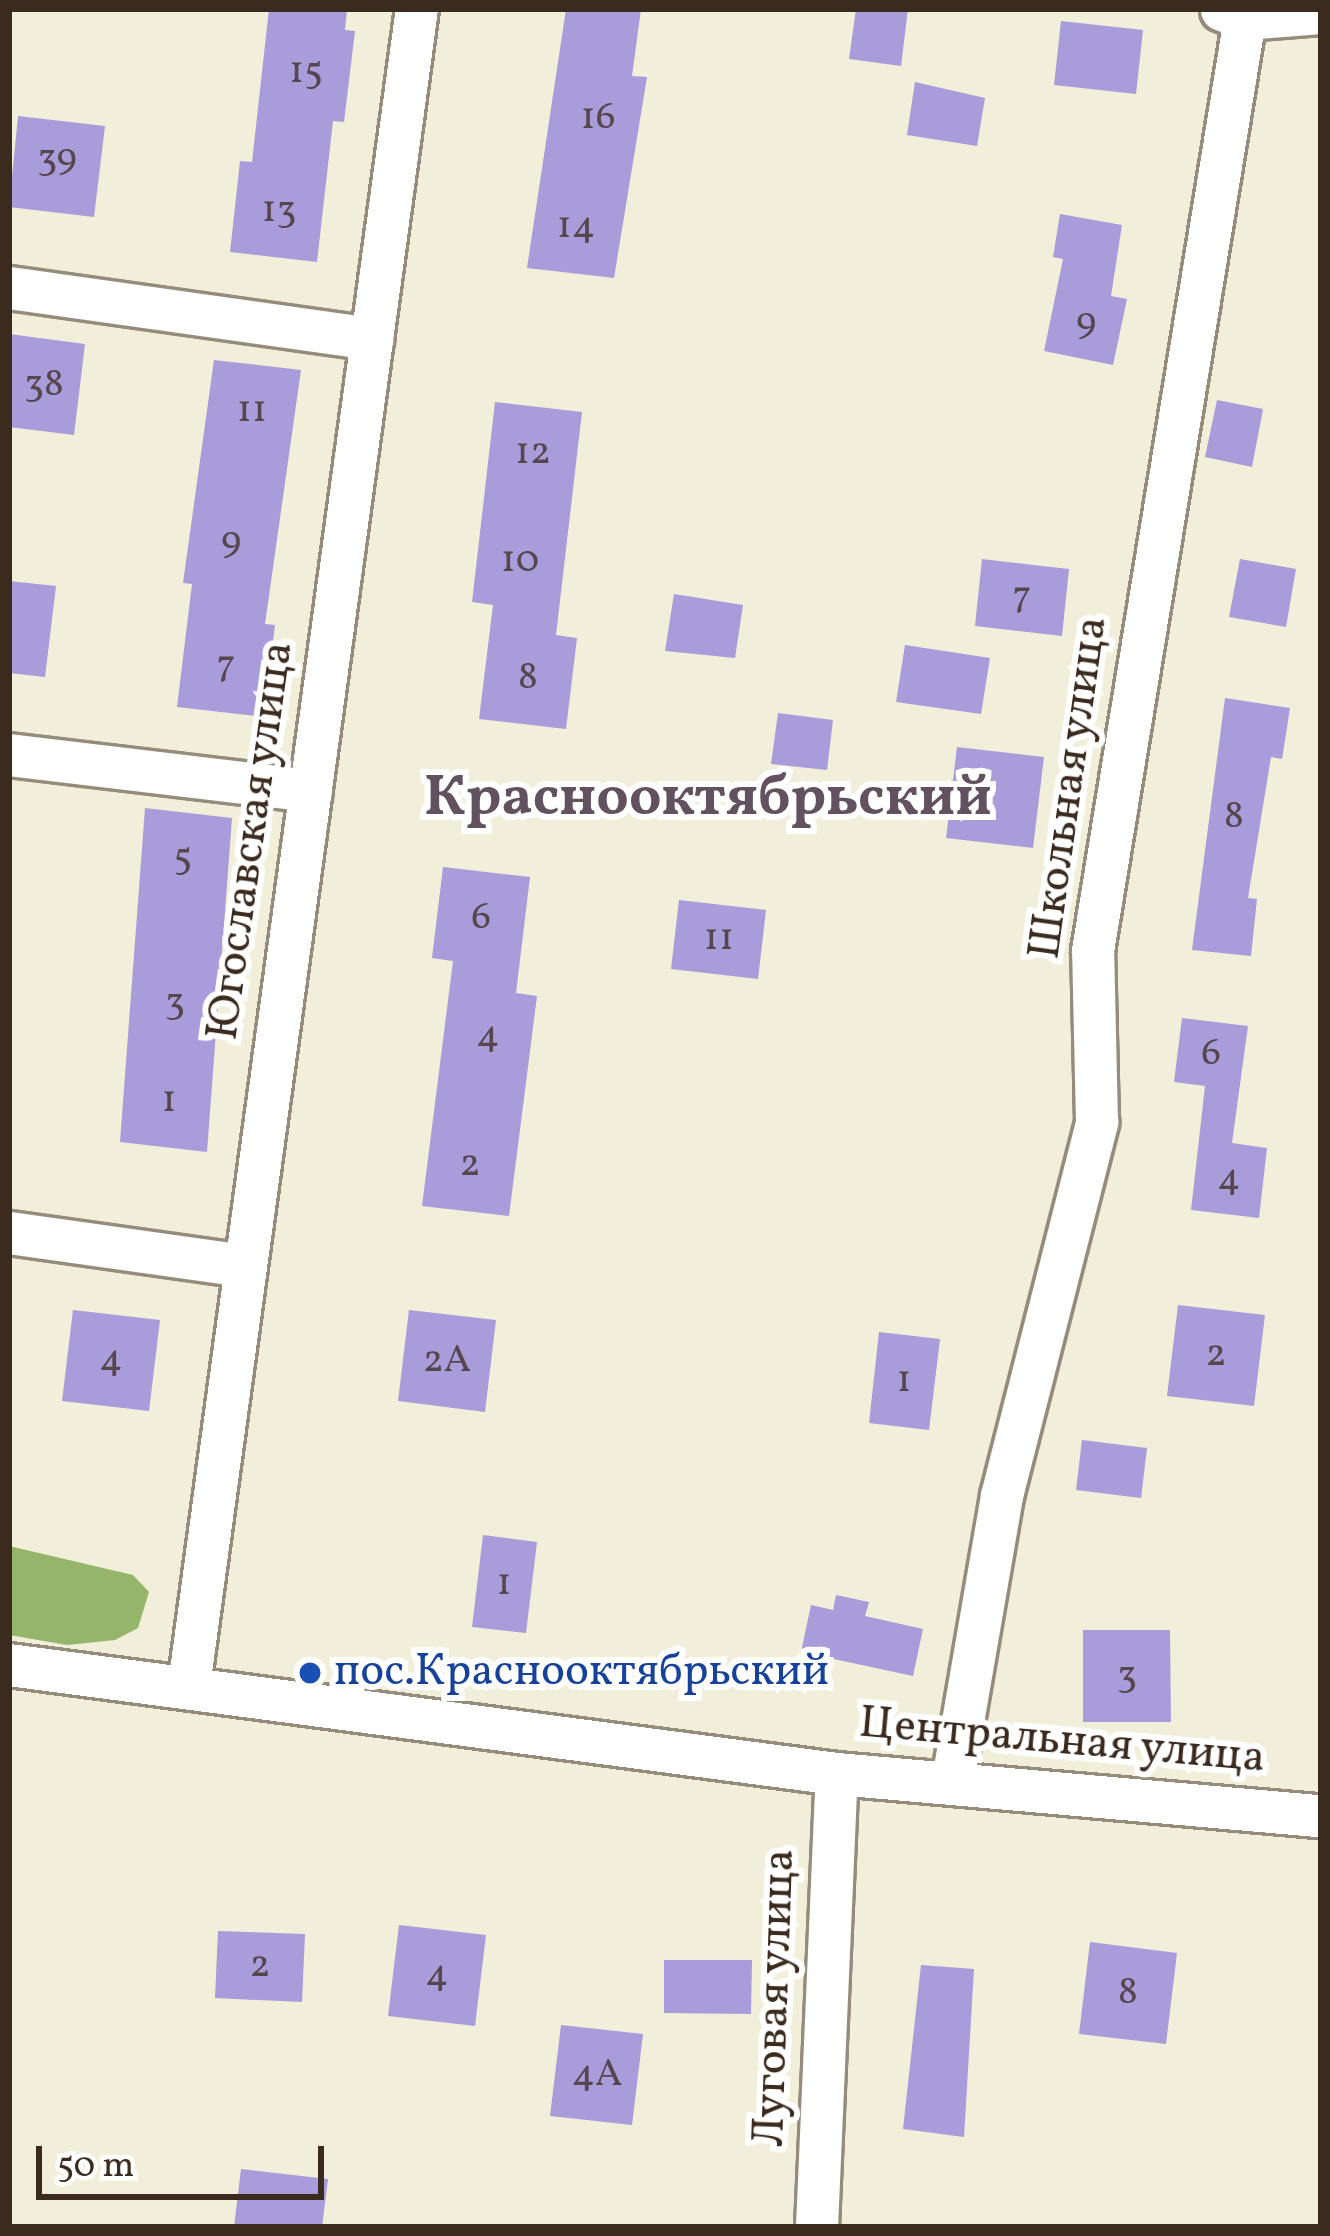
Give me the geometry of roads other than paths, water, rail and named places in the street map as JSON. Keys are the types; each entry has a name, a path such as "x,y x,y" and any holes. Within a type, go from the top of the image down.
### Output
{"street":[{"name":"Югославская улица","path":"189,1686 417,9"},
{"path":"1233,14 1321,13"},
{"name":"Школьная улица","path":"953,1780 1002,1496 1097,1122 1093,951 1233,14"},
{"path":"9,288 372,339"},
{"path":"9,754 311,791"},
{"path":"9,1233 244,1266"},
{"name":"Центральная улица","path":"9,1664 837,1774 953,1780 1321,1816"},
{"name":"Луговая улица","path":"818,2227 837,1774"}],"place":[{"name":"пос.Краснооктябрьский","path":"310,1673"}],"district":[{"name":"Краснооктябрьский","path":"708,800"}]}
